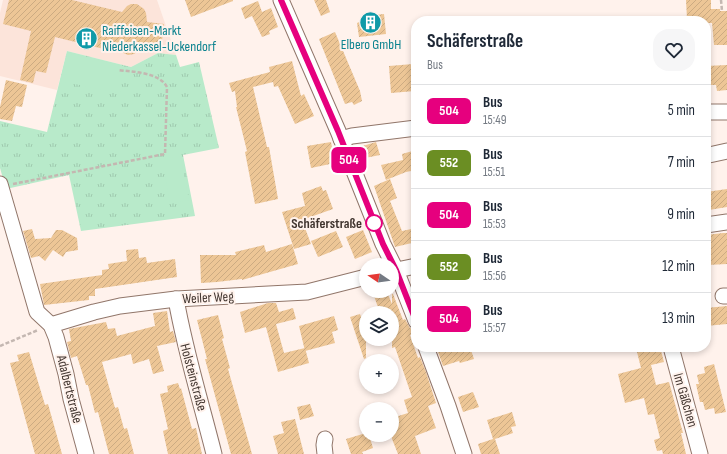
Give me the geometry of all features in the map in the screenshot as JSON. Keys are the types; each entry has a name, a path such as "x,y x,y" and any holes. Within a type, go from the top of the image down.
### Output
{"street":[{"path":"281,0 341,139 389,258"},
{"path":"711,112 727,112"},
{"path":"341,139 352,136 411,129"},
{"path":"711,155 727,151"},
{"path":"1,187 38,312 51,325"},
{"path":"711,224 727,222"},
{"path":"399,269 411,267"},
{"name":"Weiler Weg","path":"51,325 120,306 176,299 307,292 359,279"},
{"path":"399,282 411,309"},
{"name":"Holsteinstraße","path":"176,299 214,454"},
{"name":"Adalbertstraße","path":"51,325 56,337 86,454"},
{"path":"428,352 464,454"},
{"name":"Im Gäßchen","path":"672,352 700,454"},
{"path":"325,439 325,454"}],"path":[{"path":"721,0 722,11"},
{"path":"1,187 165,154 167,87 165,83 150,74 118,70"},
{"path":"0,346 51,325"}],"shaded area":[{"path":"3,0 157,0 176,55 158,53 131,67 67,51 57,90 0,76 0,13"}],"green space":[{"path":"67,51 131,67 158,53 176,55 180,67 199,62 219,148 183,155 195,216 81,231 69,175 6,189 0,168 0,121 47,132"},
{"path":"67,53 124,66 120,93 60,81"},
{"path":"180,156 189,200 170,204 165,174 159,159"}],"building":[{"path":"9,0 72,0 122,12 127,6 137,4 144,9 147,22 164,24 161,49 143,47 134,54 128,55 112,48 112,51 55,37 46,73 36,71 33,83 20,80 31,31 3,24"},
{"path":"185,0 233,0 233,1 191,17"},
{"path":"314,0 326,0 330,12 321,16"},
{"path":"686,0 711,0 711,9 727,11 727,45 714,45 711,16 687,16"},
{"path":"258,1 262,12 271,8 278,27 269,31 270,34 262,37 252,16 245,19 241,8"},
{"name":"Elbero GmbH","path":"384,14 386,34 359,37 357,23 375,15"},
{"path":"335,32 360,91 362,101 354,105 352,102 345,104 319,39"},
{"path":"292,61 301,96 304,94 314,116 295,124 278,86 274,87 273,82 253,87 267,147 269,147 278,199 255,204 245,152 247,151 236,107 235,91 232,92 229,83 270,72 269,67"},
{"path":"411,64 411,91 391,93 389,66"},
{"path":"727,65 727,90 717,91 716,85 711,85 711,66"},
{"path":"6,80 27,85 22,107 16,106 12,121 0,119 0,107"},
{"path":"331,142 335,163 311,168 307,146"},
{"path":"376,142 380,155 360,159 356,148"},
{"path":"411,151 411,171 386,180 381,165 403,160 402,154"},
{"path":"390,179 397,198 390,201 402,231 411,229 411,243 395,247 374,186"},
{"path":"321,186 323,191 326,190 333,209 302,220 311,244 294,249 282,212 305,206 302,193"},
{"path":"727,189 727,207 711,210 711,191"},
{"path":"32,229 35,239 51,238 56,230 62,230 77,238 78,250 66,252 63,257 53,250 45,261 39,256 31,258 23,231"},
{"path":"363,230 372,252 355,259 346,237"},
{"path":"336,231 343,247 318,257 311,241"},
{"path":"727,233 727,264 711,265 711,234"},
{"path":"292,244 298,264 242,280 201,283 200,255 236,255 235,252 264,245 266,252"},
{"path":"138,249 139,258 146,257 147,263 175,259 177,277 95,289 95,296 89,296 89,300 44,305 40,284 102,275 102,270 109,269 108,264 127,261 126,250"},
{"path":"375,298 390,298 392,304 392,298 395,298 398,306 378,306"},
{"path":"268,303 276,303 279,312 293,308 296,319 276,324 284,353 305,348 309,363 278,372 266,327 245,333 240,312"},
{"path":"727,306 727,324 711,326 711,308"},
{"path":"399,310 403,320 405,319 411,328 411,352 416,352 418,358 420,357 436,403 428,406 436,428 415,436 421,454 398,454 393,442 399,442 399,416 408,413 404,400 412,397 399,359 399,354 397,354 395,347 392,348 392,346 399,346"},
{"path":"167,311 170,332 173,331 176,342 157,346 164,371 153,374 149,359 133,364 131,354 102,362 115,408 118,407 124,429 127,428 134,454 109,454 98,412 95,413 88,385 86,385 77,356 71,358 67,342 71,341 69,329 106,322 108,329 115,328 117,336 155,326 153,313"},
{"path":"359,314 359,344 350,317"},
{"path":"218,315 224,338 222,339 230,368 228,369 252,454 231,454 205,359 207,359 197,320"},
{"path":"334,316 338,330 332,332 335,343 305,351 299,326"},
{"path":"360,346 366,346 366,354 362,354"},
{"path":"29,352 45,405 48,404 62,454 35,454 10,363 19,361 17,355"},
{"path":"438,352 472,352 474,359 460,363 459,361 443,366"},
{"path":"637,352 661,352 664,362 651,365 656,385 669,382 683,433 681,433 686,454 663,454 662,450 657,451 654,440 660,438 654,414 648,415 644,398 625,403 618,374 641,368"},
{"path":"714,364 726,412 715,414 714,408 705,410 703,402 700,402 696,384 699,384 697,375 705,373 704,367"},
{"path":"178,383 180,389 181,388 192,429 196,428 202,454 168,454 163,431 168,429 160,394 168,392 167,386"},
{"path":"473,392 479,407 463,412 458,397"},
{"path":"310,404 314,416 300,420 297,407"},
{"path":"512,412 516,426 511,427 513,433 495,439 500,454 481,454 478,444 493,439 487,420"},
{"path":"295,419 304,454 278,454 273,436 284,433 281,422"},
{"path":"359,435 359,442 371,442 373,448 362,452 363,454 351,454 346,439"}],"bus line":[{"name":"504","path":"281,0 338,131 358,184 383,244 396,270 411,308"}],"place":[{"name":"Elbero GmbH","path":"371,22"},
{"name":"Raiffeisen-Markt Niederkassel-Uckendorf","path":"86,38"},
{"name":"Schäferstraße","path":"374,223"}]}
